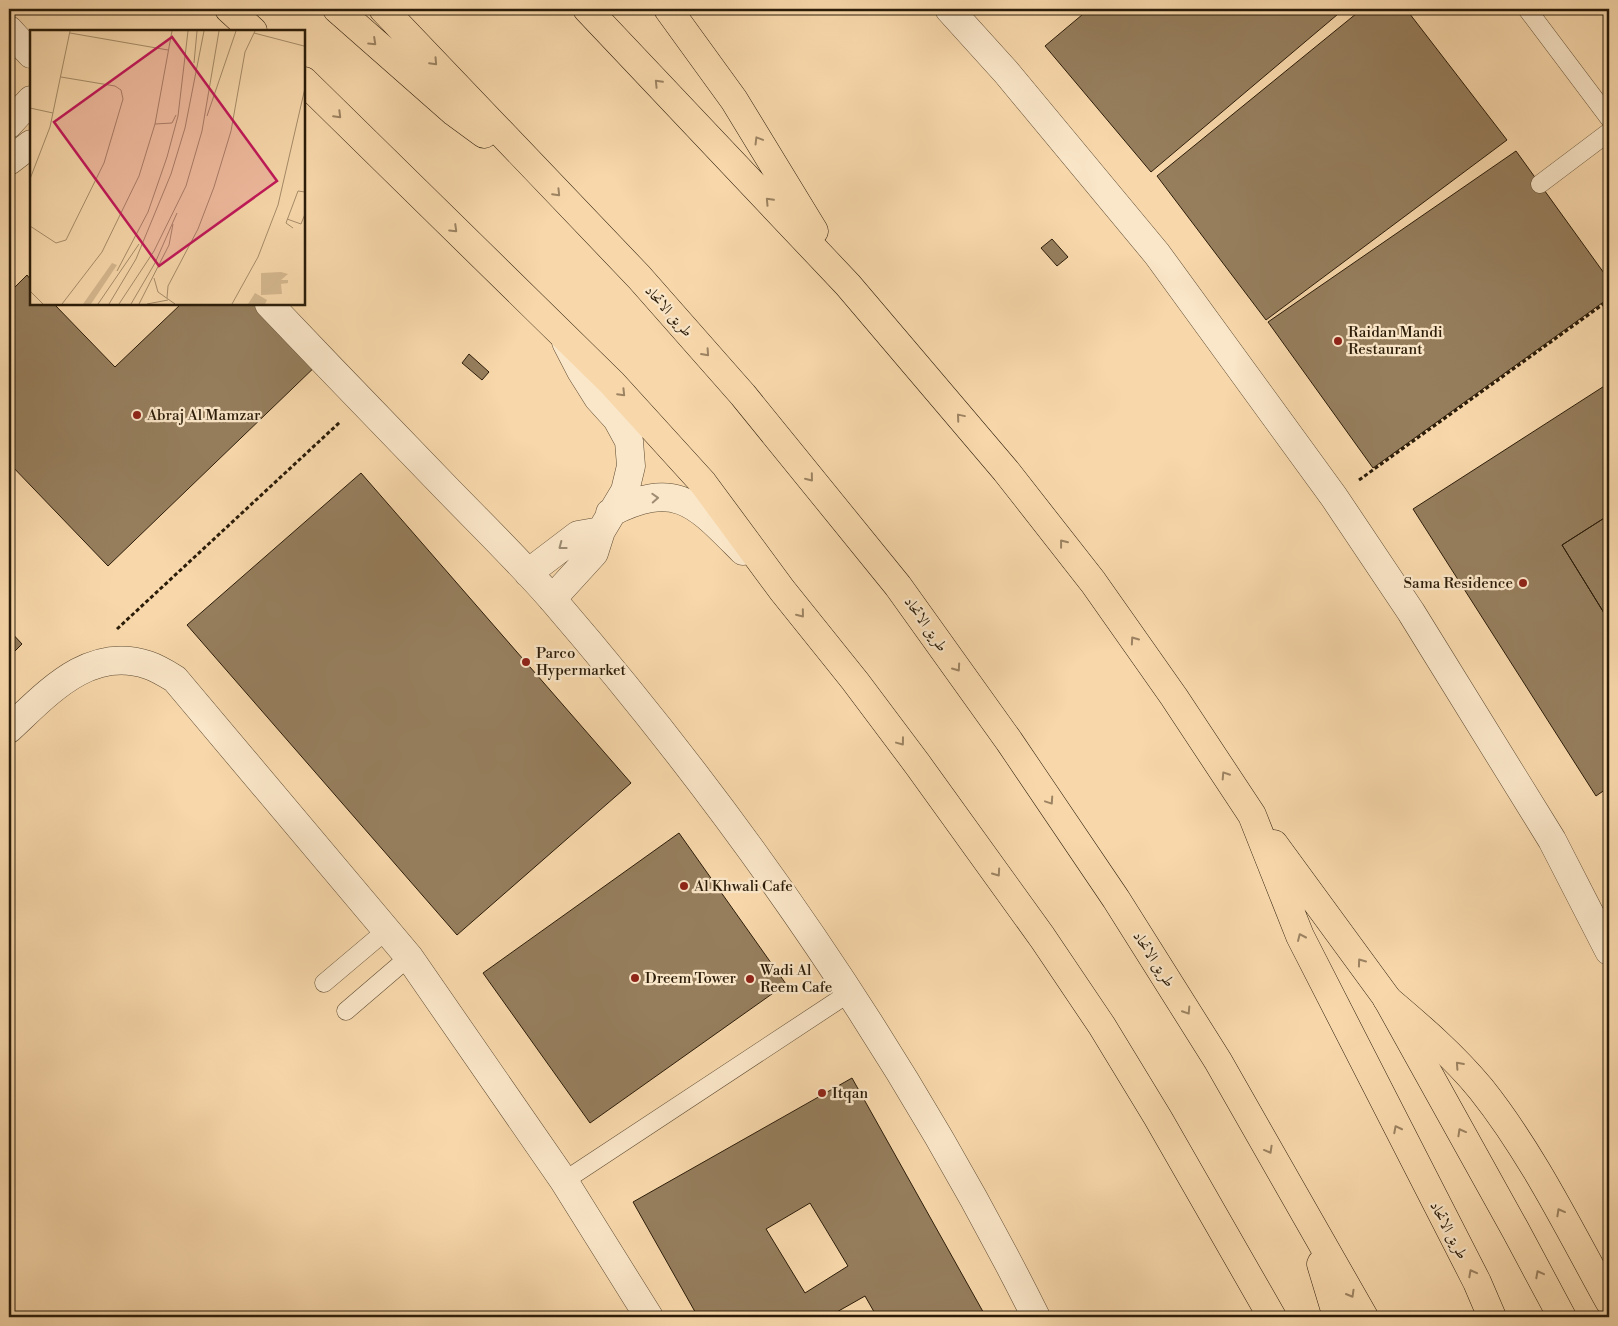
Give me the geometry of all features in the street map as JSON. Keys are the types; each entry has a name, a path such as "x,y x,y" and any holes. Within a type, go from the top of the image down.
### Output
{"main road":[{"path":"229,9 252,30"},
{"path":"337,9 454,112 537,172"},
{"name":"طريق الاتحاد","path":"384,9 639,278 743,395 898,586 1009,742 1121,907 1218,1061 1364,1317"},
{"name":"طريق الاتحاد","path":"587,9 848,285 1006,471 1093,582 1174,697 1252,815 1300,936 1477,1282 1492,1317"},
{"path":"668,9 734,100 848,285"},
{"path":"305,82 562,334 660,433 703,483 782,590 855,681 918,765 1042,937 1102,1026 1158,1118 1272,1317"},
{"path":"1252,815 1386,997 1562,1317"},
{"path":"1386,997 1436,1040 1480,1088 1514,1134 1609,1301"},
{"path":"1309,1221 1337,1317"}],"street":[{"path":"949,9 1006,72 1157,254 1334,498 1411,612 1552,840 1609,951"},
{"path":"9,30 30,53"},
{"path":"9,124 30,101"},
{"path":"9,161 30,145"},
{"path":"270,305 552,598 631,693 707,791 780,891 850,993 952,1160 1000,1246 1036,1317"},
{"path":"552,598 587,563 599,543 605,522 625,491 631,466 629,441 617,419 598,398 562,334"},
{"path":"528,573 578,535 605,522 634,500 657,496 681,500 702,510 782,590"},
{"path":"9,729 58,684 85,667 116,660 147,664 176,678 388,929 409,957 564,1181 649,1317"}],"lane":[{"path":"1527,9 1609,118"},
{"path":"1540,184 1609,132"},
{"path":"324,983 388,929"},
{"path":"346,1011 409,957"},
{"path":"564,1181 850,993"}],"path":[{"path":"1334,498 1609,300"},
{"path":"116,630 362,401"}],"building":[{"path":"1089,9 1344,9 1151,172 1045,46"},
{"path":"1362,9 1406,9 1507,140 1266,320 1157,176"},
{"path":"1516,151 1609,280 1609,298 1373,468 1268,322"},
{"path":"1052,239 1068,257 1057,266 1041,248"},
{"name":"Abraj Al Mamzar","path":"27,275 30,279 30,305 55,305 115,367 180,305 266,305 321,361 108,566 9,463 9,293"},
{"path":"469,354 489,372 482,380 462,363"},
{"name":"Sama Residence","path":"1609,383 1609,515 1562,545 1609,621 1609,787 1596,796 1413,509"},
{"path":"361,473 631,783 457,935 187,625"},
{"path":"1609,515 1609,621 1562,545"},
{"path":"9,630 22,644 9,657"},
{"name":"Dreem Tower","path":"679,833 786,984 590,1123 483,973"},
{"path":"852,1078 986,1317 877,1317 865,1296 828,1317 698,1317 633,1202","holes":["810,1203 848,1266 805,1293 766,1229"]}],"place":[{"name":"Raidan Mandi Restaurant","path":"1338,341"},
{"name":"Abraj Al Mamzar","path":"137,415"},
{"name":"Sama Residence","path":"1523,583"},
{"name":"Parco Hypermarket","path":"526,662"},
{"name":"Al Khwali Cafe","path":"684,886"},
{"name":"Dreem Tower","path":"635,978"},
{"name":"Wadi Al Reem Cafe","path":"750,979"},
{"name":"Itqan","path":"822,1093"}]}
